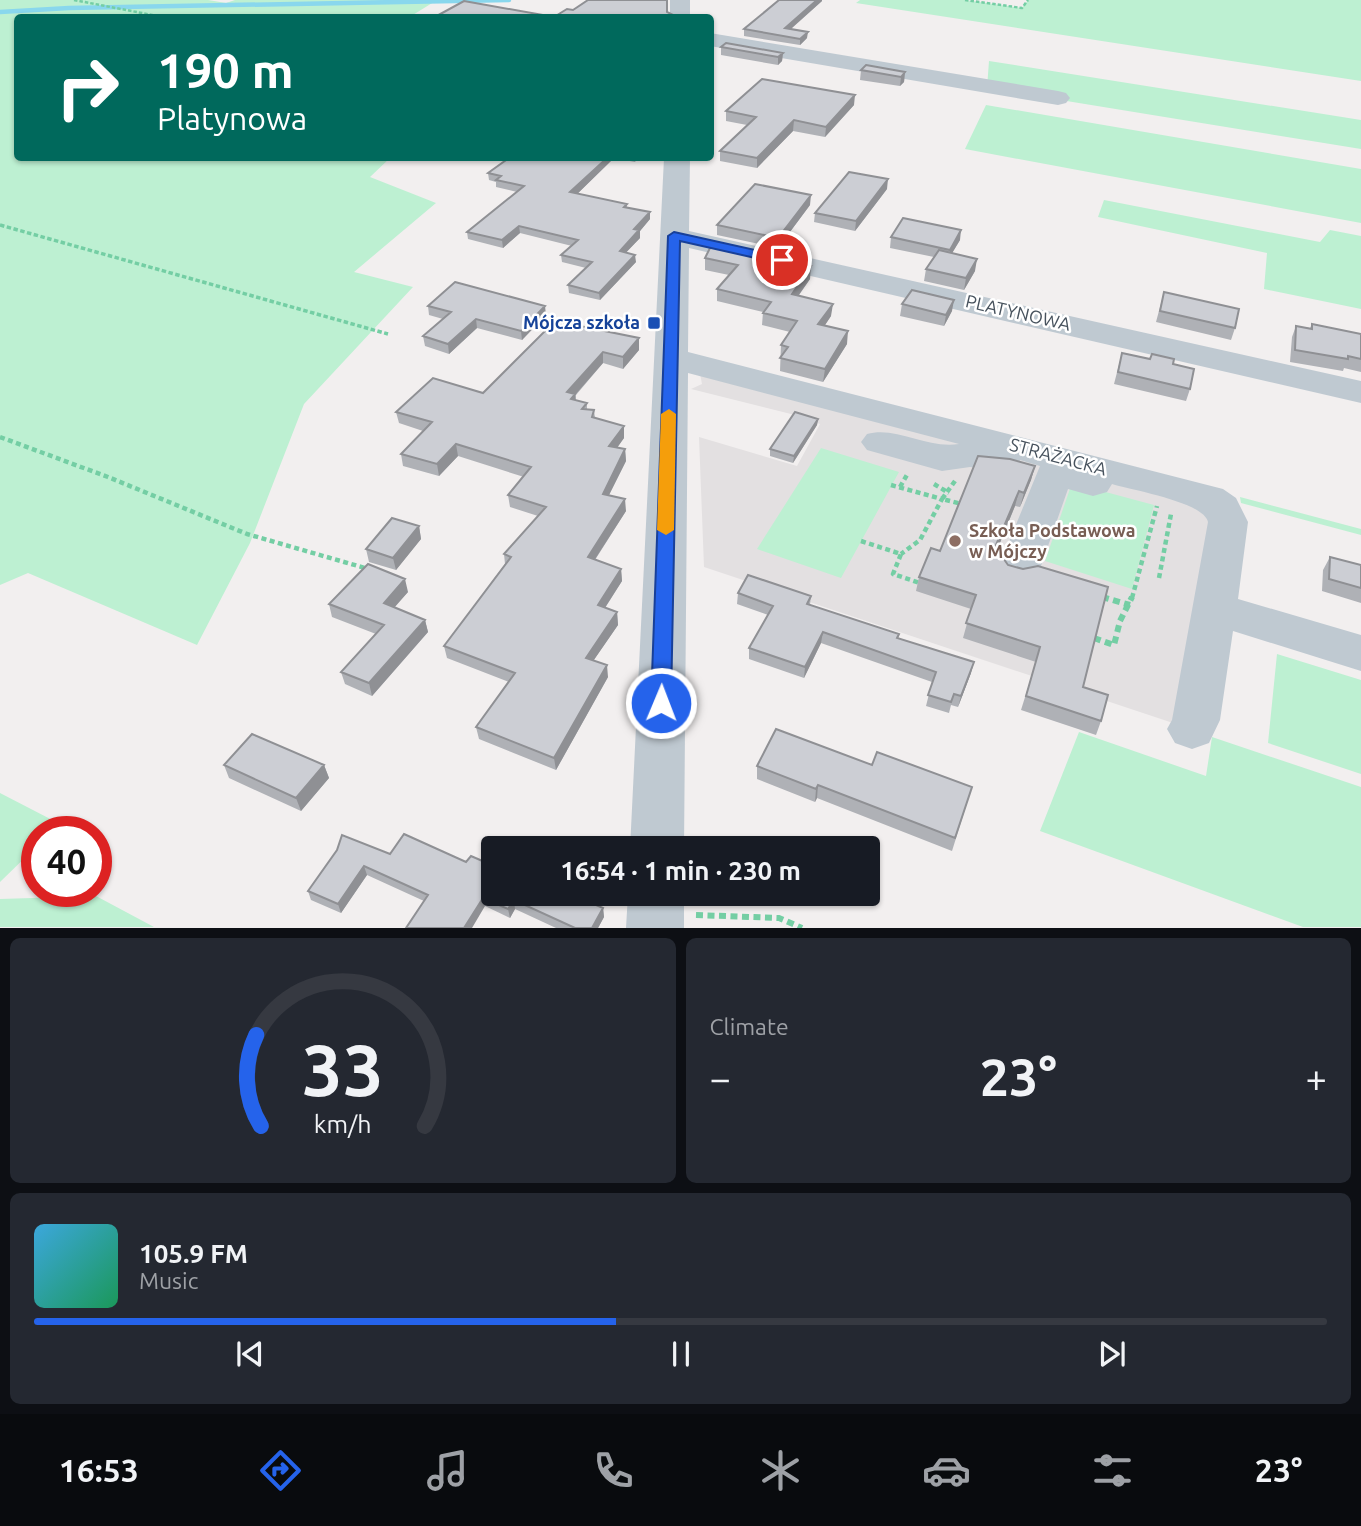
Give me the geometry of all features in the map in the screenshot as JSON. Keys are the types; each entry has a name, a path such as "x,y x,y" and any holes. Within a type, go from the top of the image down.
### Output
{"street":[{"path":"714,40 1058,98"},
{"path":"657,836 677,161"},
{"name":"PLATYNOWA","path":"674,236 1361,392"},
{"name":"STRAŻACKA","path":"671,358 1210,498 1227,514 1196,720 1192,729"},
{"path":"898,459 989,455 1160,502"},
{"path":"1020,566 1055,472"},
{"path":"1212,608 1361,653"}],"path":[{"path":"74,0 148,14"},
{"path":"965,0 1022,8 1028,0"},
{"path":"0,225 388,334"},
{"path":"0,437 108,477 247,534 365,568"},
{"path":"898,459 919,475"},
{"path":"898,459 900,487"},
{"path":"929,481 949,492"},
{"path":"891,485 942,499 920,540 901,554 892,574 920,583"},
{"path":"1094,638 1114,645 1120,621 1130,605 1160,502 1168,506 1172,516 1159,578"},
{"path":"861,541 901,554"},
{"path":"1093,594 1130,605"},
{"path":"656,914 779,918 802,928"}],"shaded area":[{"name":"Szkoła Podstawowa w Mójczy","path":"699,368 1197,503 1211,515 1176,724 704,567 699,437 797,466 820,424 691,389 702,384"}],"green space":[{"path":"0,0 208,0 226,3 235,0 437,0 414,14 14,14 14,161 387,161 370,177 436,203 354,272 413,287 304,404 250,543 197,645 28,573 0,585"},
{"path":"860,0 965,0 1022,8 1028,0 1361,0 1361,81 856,3"},
{"path":"989,61 1361,120 1361,149 987,88"},
{"path":"986,105 1361,169 1361,223 965,149"},
{"path":"1104,200 1320,242 1330,230 1361,236 1361,309 1264,289 1267,253 1098,217"},
{"path":"821,448 899,472 841,578 757,549"},
{"path":"1072,483 1154,505 1132,589 1045,561"},
{"path":"1240,497 1361,529 1361,535 1241,503"},
{"path":"1277,654 1361,680 1361,774 1268,743"},
{"path":"1079,732 1206,776 1212,737 1361,787 1361,927 1303,927 1040,831"},
{"path":"0,793 45,816 21,816 21,862 0,882"},
{"path":"21,898 21,907 112,907 112,905 154,927 0,927 0,899"}],"building":[{"path":"588,0 667,0 667,12 671,14 559,14 567,9 573,10"},
{"path":"779,0 817,0 785,28 808,32 800,39 744,29"},
{"path":"464,1 537,14 440,14"},
{"path":"726,43 783,53 778,57 721,47"},
{"path":"866,65 905,72 901,77 861,70"},
{"path":"762,79 855,95 826,127 794,120 757,158 720,151 756,117 726,111"},
{"path":"505,161 604,161 570,192 627,204 624,207 650,212 634,229 639,230 620,251 635,255 599,293 568,285 592,262 561,255 578,240 519,226 502,240 467,232 524,186 496,180 501,176 488,173"},
{"path":"849,172 888,179 856,221 815,213"},
{"path":"755,184 811,195 778,238 717,225"},
{"path":"903,218 961,230 950,250 891,237"},
{"path":"712,244 811,266 792,294 833,304 818,324 848,331 825,369 780,358 788,347 781,345 797,321 763,313 771,302 717,289 738,265 705,258"},
{"path":"939,250 977,259 966,278 926,269"},
{"path":"455,282 545,306 521,331 476,319 448,344 423,336 451,312 428,306"},
{"path":"912,290 954,300 946,315 902,304"},
{"path":"1164,292 1239,309 1235,328 1160,311"},
{"path":"555,321 639,338 623,357 603,352 567,392 575,394 571,399 587,403 582,409 594,410 592,417 624,426 609,446 625,449 603,494 625,499 588,557 621,569 598,605 617,612 586,658 607,665 554,758 476,727 515,673 444,646 511,557 504,554 546,507 508,495 531,467 456,444 437,464 401,454 432,422 396,412 433,378 483,393"},
{"path":"1312,324 1361,334 1361,359 1295,350 1296,326 1312,329"},
{"path":"1122,353 1150,359 1152,354 1174,359 1173,364 1194,369 1190,389 1118,372"},
{"path":"795,412 818,419 794,456 770,449"},
{"path":"978,456 1010,459 1035,466 1024,493 1019,491 993,552 1001,555 1008,565 1023,569 1038,566 1108,587 1083,687 1108,695 1101,721 1026,696 1040,647 966,623 976,595 919,577 931,548 940,551"},
{"path":"392,518 419,526 393,558 366,549"},
{"path":"1330,557 1361,565 1361,588 1329,579"},
{"path":"368,564 405,579 384,603 425,620 369,683 341,672 384,625 329,604"},
{"path":"748,575 811,596 807,604 899,634 897,638 974,662 961,696 954,694 951,702 928,695 936,672 823,632 805,667 749,648 773,606 738,593"},
{"path":"776,729 872,765 877,752 972,787 955,838 818,785 816,789 757,766"},
{"path":"252,734 324,765 296,798 224,765"},
{"path":"404,834 466,862 471,856 481,860 481,901 464,928 406,928 428,895 364,866 338,904 308,891 337,850 342,835 390,854"},
{"path":"527,906 603,908 592,928 575,928"}],"waterway":[{"path":"0,12 69,8 509,0"}],"slow traffic":[{"path":"666,530 669,414"}],"place":[{"name":"Mójcza szkoła","path":"654,323"},
{"name":"Szkoła Podstawowa w Mójczy","path":"955,541"}],"route":[{"path":"661,703 674,236 782,260"}]}
